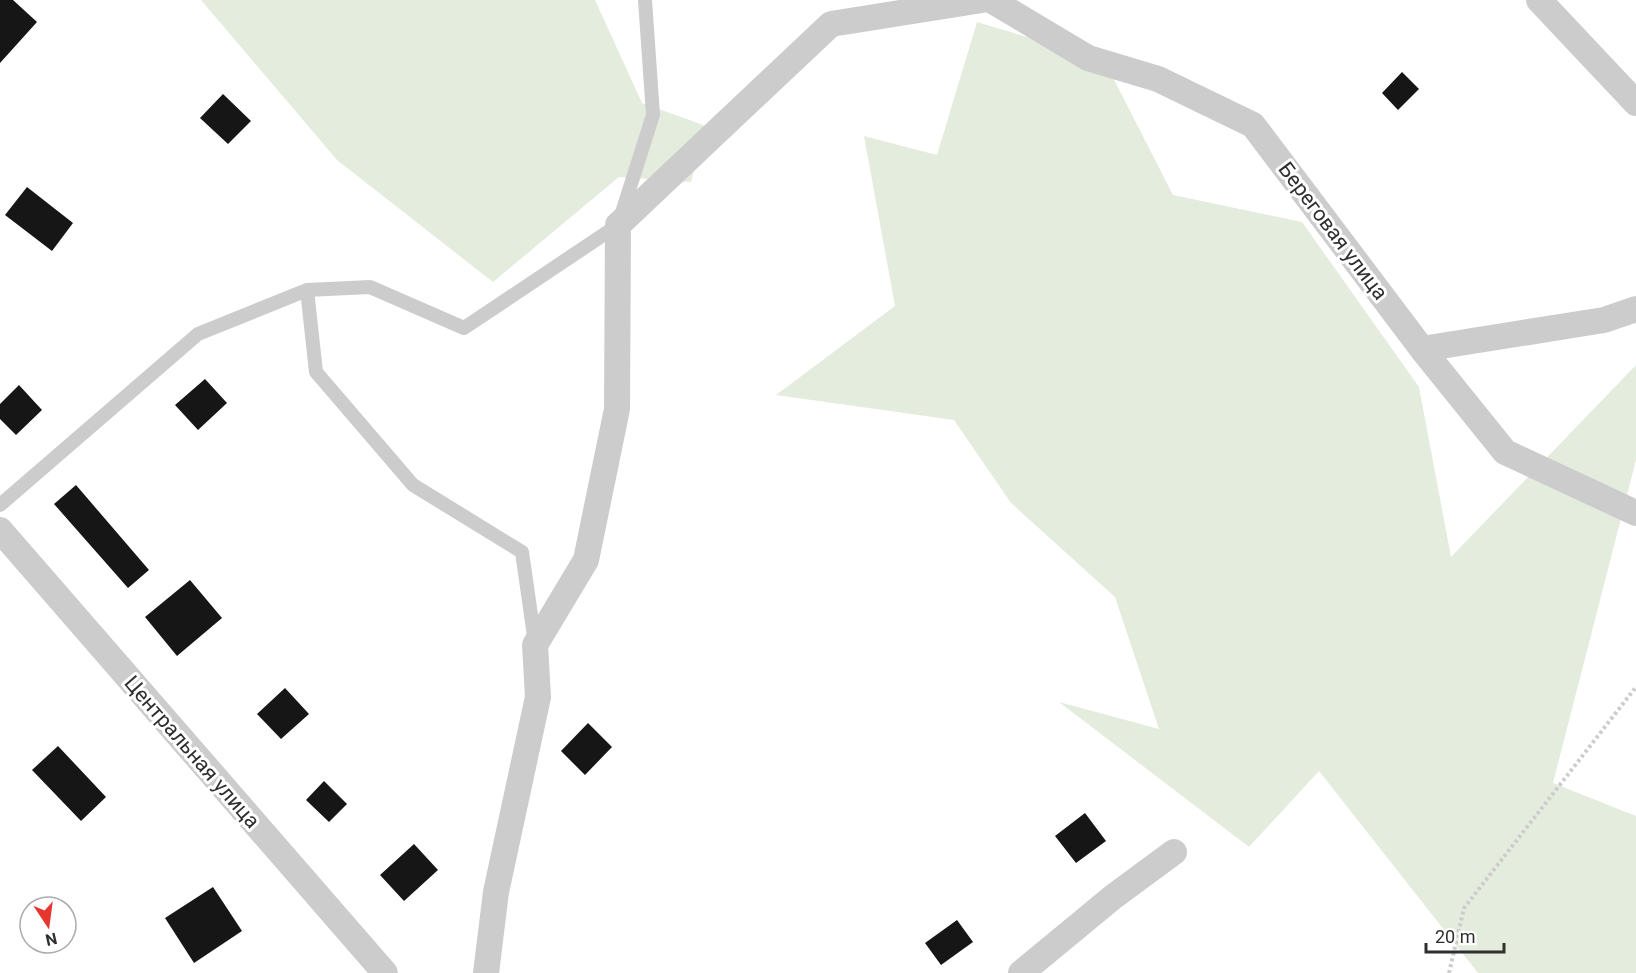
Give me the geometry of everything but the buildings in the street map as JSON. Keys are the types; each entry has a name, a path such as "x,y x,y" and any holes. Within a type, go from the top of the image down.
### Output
{"street":[{"path":"486,973 496,892 538,697 536,645 586,560 617,409 618,225 831,24 982,0"},
{"name":"Береговая улица","path":"991,0 1088,58 1158,79 1253,125 1422,349 1505,452 1636,513"},
{"path":"1539,0 1636,103"},
{"path":"1422,349 1604,320 1636,309"},
{"name":"Центральная улица","path":"0,530 385,973"},
{"path":"1021,973 1113,897 1174,852"}],"lane":[{"path":"0,505 198,334 307,290 370,288 464,328 618,225 653,116 645,0"},
{"path":"307,290 316,372 413,485 522,552 536,645"}],"path":[{"path":"1449,973 1464,908 1636,687"}],"green space":[{"path":"201,0 595,0 642,103 706,126 691,182 619,177 493,282 337,160"},
{"path":"977,22 1104,60 1173,195 1302,222 1419,387 1451,557 1636,365 1636,460 1553,783 1636,816 1636,973 1478,973 1319,771 1249,847 1059,702 1159,729 1115,597 1011,503 954,420 776,395 895,306 864,136 937,155"}]}
